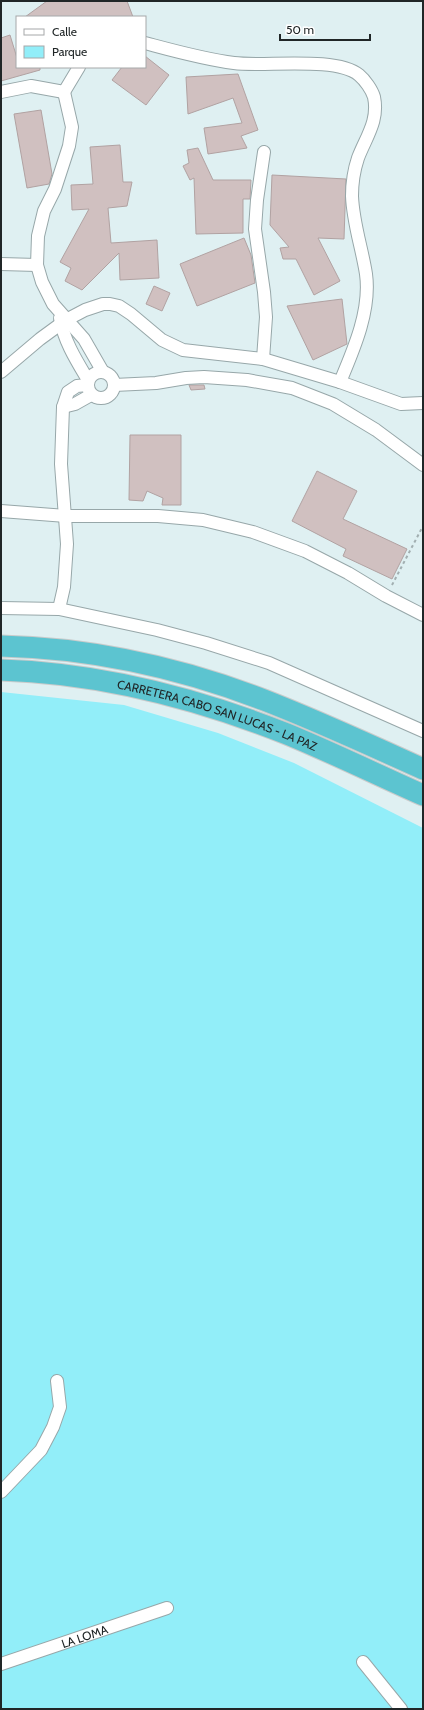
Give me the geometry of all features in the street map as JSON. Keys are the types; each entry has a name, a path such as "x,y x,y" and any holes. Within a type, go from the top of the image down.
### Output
{"highway":[{"name":"CARRETERA CABO SAN LUCAS - LA PAZ","path":"1,646 54,648 88,653 199,678 292,711 423,769"},
{"name":"CARRETERA CABO SAN LUCAS - LA PAZ","path":"1,670 65,674 95,678 168,695 215,709 293,737 423,795"}],"street":[{"path":"146,43 202,59 236,63 330,65 358,74 368,86 374,98 374,115 370,133 358,157 353,177 352,195 353,214 366,275 366,300 352,354 340,382"},
{"path":"78,68 64,92 72,127 70,146 55,189 44,211 38,236 37,265 42,282 62,318 84,339 103,372"},
{"path":"1,92 31,86 64,92"},
{"path":"263,359 266,317 255,229 257,200 264,152"},
{"path":"1,264 37,265"},
{"path":"1,372 62,318 103,304 110,304 119,306 162,340 183,350 263,359 340,382 401,404 423,403"},
{"path":"62,318 66,340 89,387 95,397 105,396 113,391 114,385 111,376 108,373 103,372 97,373 89,387"},
{"path":"114,385 156,383 186,378 204,377 247,380 292,388 339,408 376,430 423,464"},
{"path":"59,609 64,587 67,544 61,464 63,407 68,392 77,386 89,387"},
{"path":"1,511 66,516 158,516 211,521 253,532 305,551 423,615"},
{"path":"1,608 59,609 157,630 270,663 423,731"},
{"path":"1,1492 41,1450 53,1427 60,1407 57,1381"},
{"name":"LA LOMA","path":"1,1664 167,1608"},
{"path":"363,1662 401,1709"}],"path":[{"path":"386,596 423,526"}],"green space":[{"path":"1,692 124,705 218,733 294,763 423,828 423,1709 1,1709"}],"building":[{"path":"47,1 127,1 133,16 26,16"},
{"path":"10,35 16,55 16,68 40,68 40,70 1,81 1,38"},
{"path":"146,57 169,75 146,105 112,80 121,68 146,68"},
{"path":"238,74 258,130 241,136 247,148 208,154 204,128 242,123 233,98 188,114 186,77"},
{"path":"41,110 52,174 49,184 27,188 14,114"},
{"path":"120,145 123,182 132,182 127,206 108,208 111,243 157,240 159,278 120,280 119,253 82,290 65,281 71,268 60,262 89,209 72,210 71,185 93,184 90,147"},
{"path":"198,148 213,180 251,180 250,199 243,199 243,233 196,234 194,178 190,180 183,166 189,163 187,150"},
{"path":"272,175 346,179 344,239 318,238 340,281 314,295 296,259 283,259 280,248 289,247 270,225"},
{"path":"244,238 251,255 255,283 197,306 180,264"},
{"path":"154,286 170,293 162,311 146,304"},
{"path":"342,299 347,344 313,360 287,306"},
{"path":"189,385 204,385 205,389 191,390"},
{"path":"130,435 181,435 181,505 162,505 163,498 147,491 143,501 129,500"},
{"path":"317,471 357,491 343,519 407,549 392,579 343,556 346,549 292,521"}]}
